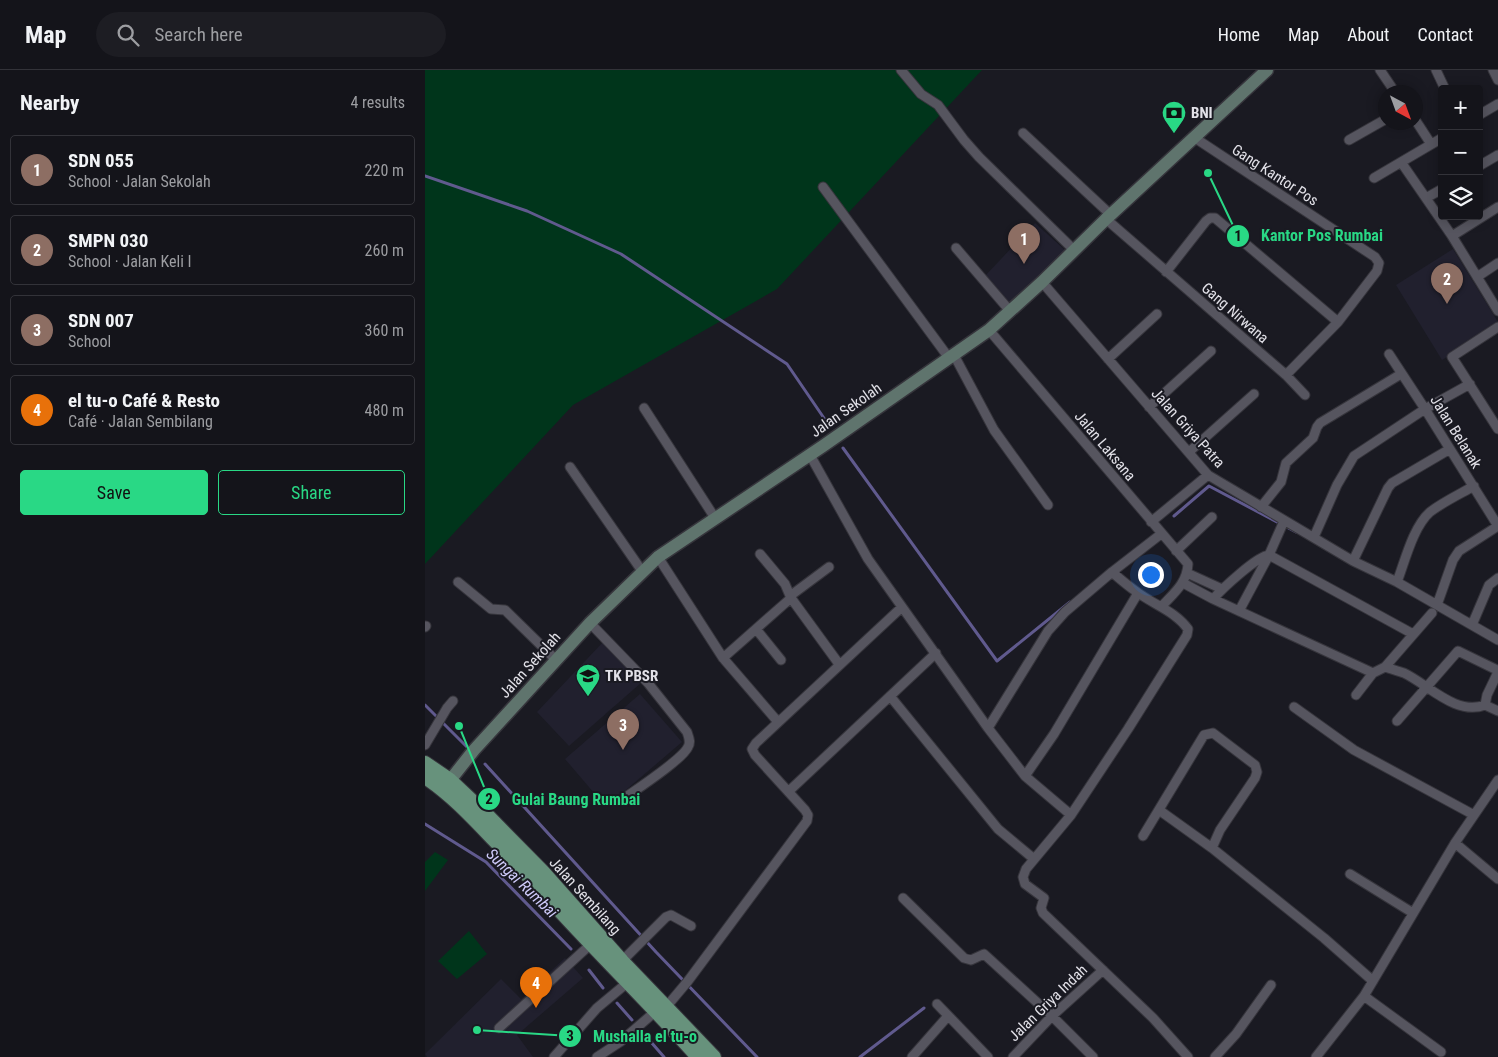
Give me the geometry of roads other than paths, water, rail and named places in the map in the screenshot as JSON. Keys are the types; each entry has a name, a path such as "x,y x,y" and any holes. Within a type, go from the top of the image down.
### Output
{"main road":[{"name":"Jalan Sembilang","path":"425,763 627,983 661,1009 715,1057"},
{"name":"Jalan Sembilang","path":"425,777 446,785 486,814 543,872 621,961 698,1057"}],"street":[{"path":"901,70 921,94 938,106 979,157 1075,250"},
{"path":"1380,70 1390,85"},
{"path":"1436,70 1443,85"},
{"path":"1493,70 1498,80"},
{"name":"Jalan Sekolah","path":"446,785 471,754 590,623 658,556 810,455 989,330 1043,282 1109,217 1195,138 1261,72"},
{"path":"1483,113 1498,104"},
{"path":"1349,140 1378,123"},
{"path":"1421,130 1431,144"},
{"name":"Gang Nirwana","path":"1023,133 1166,272 1286,375 1305,395"},
{"name":"Gang Kantor Pos","path":"1195,138 1375,257 1379,263 1377,271 1338,322"},
{"path":"1374,178 1438,140"},
{"path":"1483,164 1498,155"},
{"path":"1401,162 1427,198 1498,311"},
{"path":"823,187 952,356 994,430 1048,505"},
{"path":"1427,198 1438,191"},
{"path":"1451,236 1498,207"},
{"path":"1166,272 1206,221 1210,218 1215,218 1338,322 1286,375"},
{"path":"956,248 1010,311"},
{"path":"1477,277 1498,263"},
{"name":"Jalan Griya Patra","path":"1043,282 1207,475 1261,507 1283,524 1314,537 1353,561 1397,582 1434,609 1498,640"},
{"path":"1108,359 1157,314"},
{"name":"Jalan Laksana","path":"989,330 1187,564 1187,573"},
{"path":"1496,332 1452,357 1498,429"},
{"path":"1149,406 1211,351"},
{"name":"Jalan Belanak","path":"1389,354 1498,526"},
{"path":"1261,507 1281,482 1286,464 1313,438 1320,423 1401,374"},
{"path":"1314,537 1337,484 1354,456 1425,409 1470,384"},
{"path":"1189,452 1254,394"},
{"path":"644,408 715,518"},
{"path":"1353,561 1387,488 1392,483 1450,449"},
{"path":"810,455 868,559 988,728 1025,776 1071,814"},
{"path":"570,467 642,571"},
{"path":"1151,522 1207,475"},
{"path":"1397,582 1417,528 1423,519 1431,511 1474,486"},
{"path":"1176,551 1212,517"},
{"path":"1239,611 1283,524"},
{"path":"1356,695 1373,673 1385,667 1434,609 1453,560 1459,551 1498,526"},
{"path":"988,728 1049,631 1065,612 1161,534"},
{"path":"760,554 785,584 791,597 839,664"},
{"path":"1213,599 1222,589 1260,558 1269,555 1413,634"},
{"path":"658,556 723,658 778,722"},
{"path":"723,658 791,597 829,567"},
{"path":"1112,572 1138,594 1162,606 1184,623 1188,629 1187,635 1128,729 1071,814 1026,869 1023,881 1044,898 1041,908 1043,913 1153,1018 1188,1057"},
{"path":"1162,606 1183,583 1187,573 1222,589"},
{"path":"1472,626 1489,585 1498,578"},
{"path":"458,582 491,609 505,610 556,660"},
{"path":"1183,583 1213,599 1373,673"},
{"path":"1025,776 1054,734 1138,594"},
{"path":"597,1057 620,1042 661,1009 689,981 807,820 808,815 805,810 755,755 752,749 756,743 902,607"},
{"path":"590,623 647,683 687,732 690,740 687,748 677,760 620,801"},
{"path":"756,629 781,660"},
{"path":"1397,721 1458,650 1498,672 1487,695 1485,704"},
{"path":"789,791 936,653"},
{"path":"1385,667 1403,673 1460,706 1475,708 1485,704"},
{"path":"890,696 998,829 1035,859"},
{"path":"425,745 442,715 453,701"},
{"path":"1485,704 1498,711"},
{"path":"1294,707 1354,750 1474,815"},
{"path":"1143,836 1204,735 1213,733 1255,765 1257,772 1255,778 1220,830 1212,848"},
{"path":"1315,1057 1364,996 1455,843 1498,780"},
{"path":"1159,810 1212,848 1325,938 1373,982"},
{"path":"1455,843 1498,879"},
{"path":"1350,874 1413,913"},
{"path":"903,898 964,958 971,960 984,954 1052,1016 1093,1057"},
{"path":"621,961 666,916 671,916 691,926"},
{"path":"499,1028 591,944"},
{"name":"Jalan Griya Indah","path":"1013,1057 1052,1016 1103,970"},
{"path":"554,1057 597,1008 627,983"},
{"path":"1215,1057 1236,1034 1271,985"},
{"path":"1364,996 1441,1052"},
{"path":"937,1004 988,1057"},
{"path":"912,1057 949,1016"}],"waterway":[{"path":"425,176 527,211 621,254 787,364 828,424"},
{"path":"843,448 997,661 1070,602"},
{"path":"1174,516 1209,486 1296,532"},
{"path":"425,705 470,750"},
{"path":"485,764 656,952 757,1057"},
{"name":"Sungai Rumbai","path":"425,824 486,862 571,949"},
{"name":"Sungai Rumbai","path":"589,970 603,988"},
{"name":"Sungai Rumbai","path":"617,1003 632,1020"},
{"path":"860,1057 924,1008"},
{"name":"Sungai Rumbai","path":"644,1034 664,1057"}],"place":[{"name":"BNI","path":"1174,134"},
{"name":"Kantor Pos Rumbai","path":"1208,173"},
{"name":"SDN 055","path":"1024,264"},
{"name":"SMPN 030","path":"1447,304"},
{"name":"TK PBSR","path":"588,697"},
{"name":"Gulai Baung Rumbai","path":"459,726"},
{"name":"SDN 007","path":"623,750"},
{"name":"el tu-o Café & Resto","path":"536,1008"},
{"name":"Mushalla el tu-o","path":"477,1030"}]}
